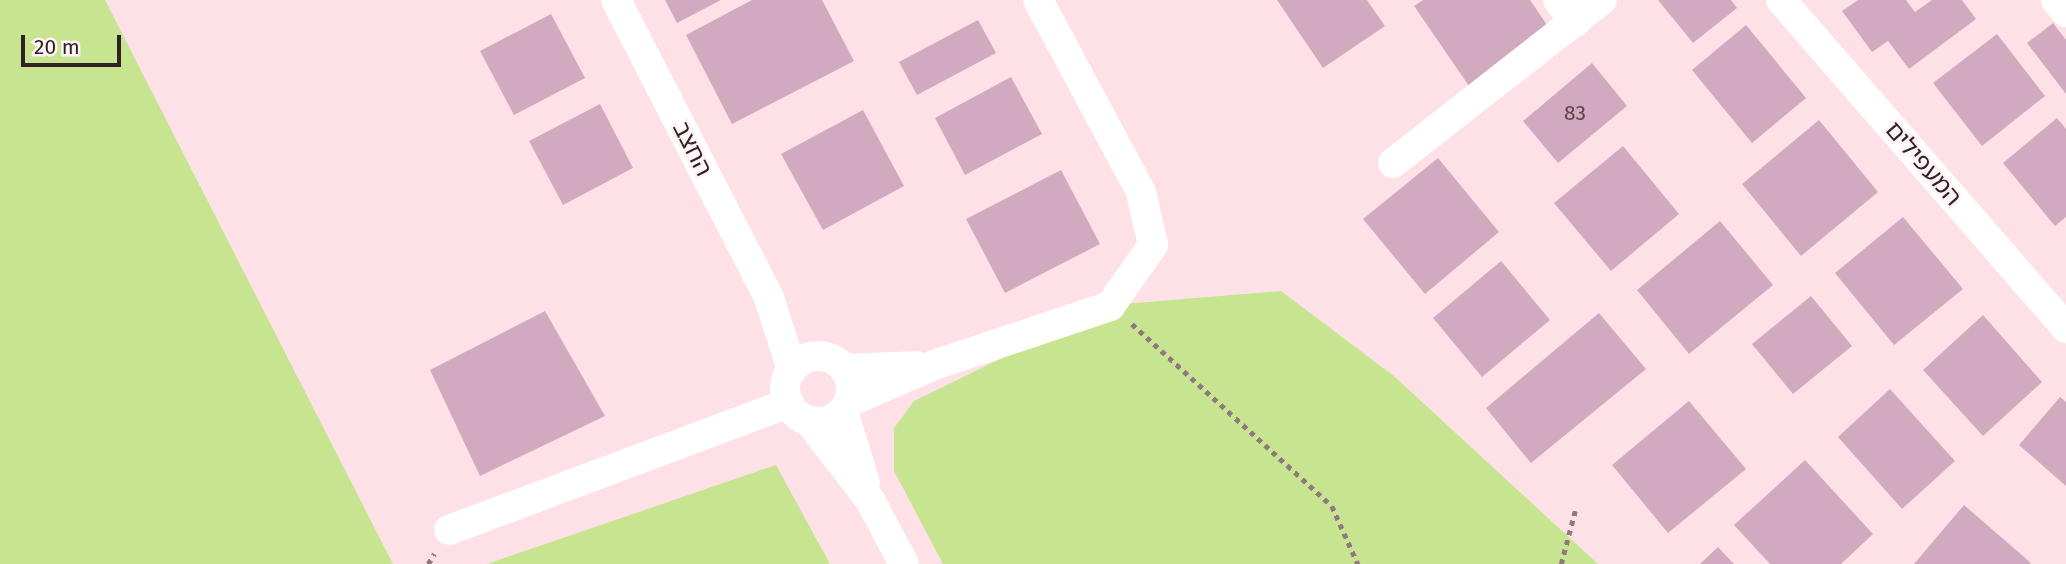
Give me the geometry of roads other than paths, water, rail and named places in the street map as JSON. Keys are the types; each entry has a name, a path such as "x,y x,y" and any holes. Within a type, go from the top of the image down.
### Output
{"street":[{"name":"החצב","path":"616,0 769,298 792,369"},
{"path":"449,530 799,412 827,421 846,407 934,365 1111,304 1153,245 1141,192 1038,0"},
{"path":"1393,163 1567,11 1602,0"},
{"name":"המעפילים","path":"1781,0 2066,328"},
{"path":"2056,0 2066,12"},
{"name":"החצב","path":"769,298 835,363"},
{"path":"904,564 870,500 799,412 785,386 792,369 808,358 835,363 934,365"},
{"path":"835,363 851,385 846,407 870,500"}]}
